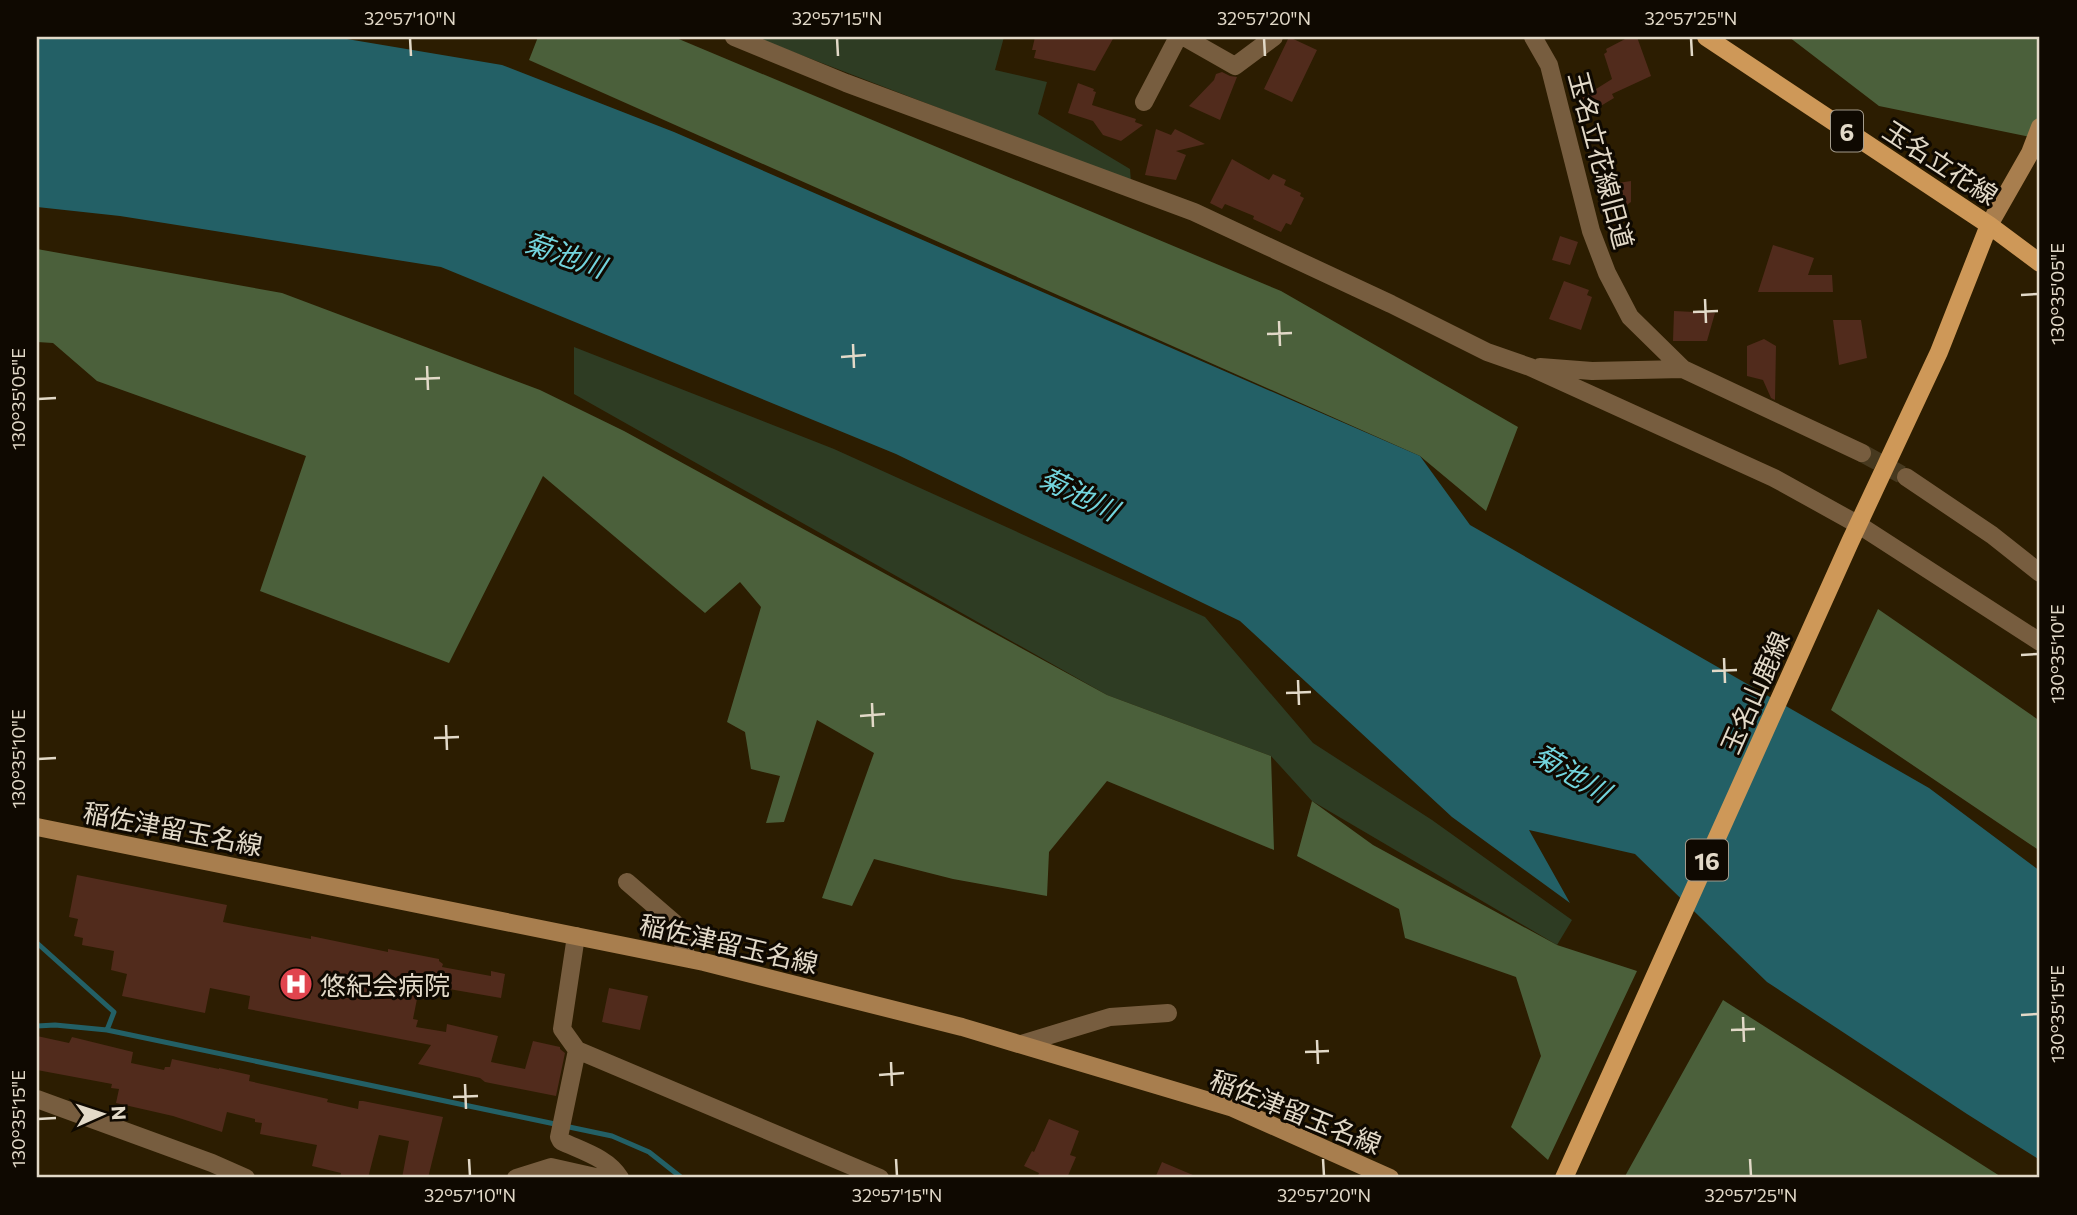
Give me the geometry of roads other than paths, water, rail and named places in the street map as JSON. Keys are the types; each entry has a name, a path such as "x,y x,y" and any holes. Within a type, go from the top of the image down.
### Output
{"main road":[{"name":"玉名立花線","path":"1706,37 1989,225 2040,263"},
{"path":"1989,225 2030,153 2040,127"},
{"name":"玉名山鹿線","path":"1564,1178 1850,542 1939,352 1989,225"},
{"name":"稲佐津留玉名線","path":"37,827 687,958 962,1027 1233,1108 1391,1178"}],"street":[{"path":"734,37 846,83 1194,212 1487,352 1530,367 1774,478 1859,525 2040,642"},
{"path":"1144,102 1178,37"},
{"path":"1184,37 1235,66 1274,37"},
{"name":"玉名立花線旧道","path":"1534,37 1549,65 1591,231 1607,273 1630,317 1683,369 1862,453"},
{"path":"1530,367 1592,371 1683,369"},
{"path":"1906,477 1992,535 2040,573"},
{"path":"627,882 678,926 687,958"},
{"path":"576,936 562,1029 577,1050 880,1178"},
{"path":"1021,1044 1110,1017 1168,1013"},
{"path":"577,1050 559,1137 561,1141 606,1162 620,1178"},
{"path":"37,1099 246,1178"},
{"path":"516,1178 551,1167 600,1178"}],"water":[{"name":"菊池川","path":"37,37 335,37 502,65 674,132 1420,456 1470,525 1929,788 2040,871 2040,1160 1767,982 1635,854 1529,830 1570,903 1452,817 1240,621 896,454 441,267 120,216 37,207"}],"waterway":[{"path":"37,943 114,1012 107,1030 37,1026"},
{"path":"107,1030 612,1136 649,1152 682,1178"}],"tunnel":[{"path":"1862,453 1906,477"}],"place":[{"name":"悠紀会病院","path":"296,984"}]}
